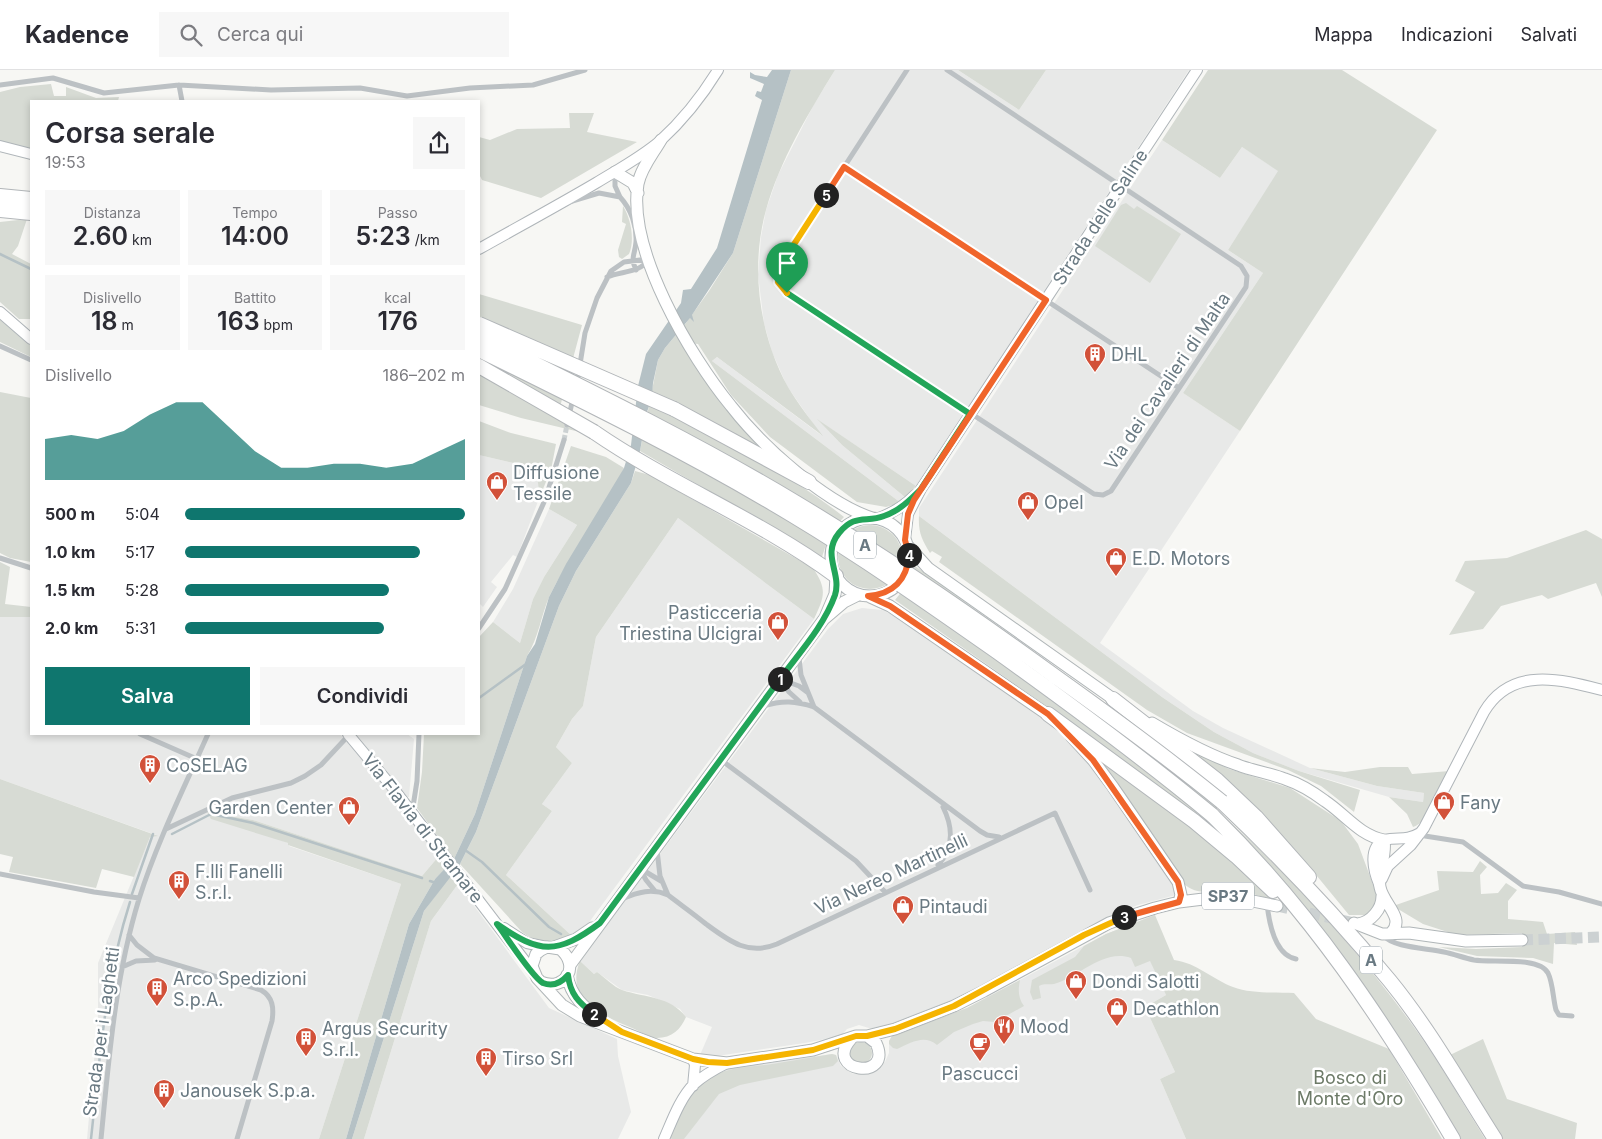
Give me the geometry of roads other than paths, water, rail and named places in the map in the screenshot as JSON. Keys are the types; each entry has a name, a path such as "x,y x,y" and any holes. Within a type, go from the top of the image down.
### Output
{"highway":[{"path":"0,196 30,199"},
{"path":"0,210 30,213"},
{"path":"480,324 674,409 809,482"},
{"name":"A","path":"480,336 657,424 794,502 876,552 961,608 1166,757 1222,802 1292,871 1391,982 1440,1051 1495,1139"},
{"name":"A","path":"480,350 655,438 769,502 839,545 955,622 1093,720 1155,768 1212,815 1251,854 1287,895 1344,967 1386,1029 1452,1139"},
{"path":"480,367 594,432 628,455 726,508 799,551 836,576"},
{"path":"1113,699 1217,780 1256,817 1303,870 1346,923 1373,962"},
{"path":"1048,714 1194,821 1236,856 1313,928"}],"main road":[{"path":"661,140 640,176 638,193 642,238 648,259 664,297 689,343 731,406 774,451 809,482 851,509 894,525 928,568 1113,699 1178,739 1237,765 1286,779 1307,789 1333,806 1361,831 1384,840 1386,848 1380,874 1381,904 1375,914"},
{"path":"615,172 633,183 638,193"},
{"path":"600,923 576,939 536,954 533,960 537,977 553,985 558,983 569,970 614,903 824,619 835,594 836,576 831,559 832,545 838,534 854,521 874,518"},
{"path":"824,619 844,602 863,596 880,595 900,583 908,569 909,556 906,542"},
{"path":"836,576 847,589 890,606 1048,714 1077,742 1112,787 1178,882 1181,895 1179,902"},
{"path":"1381,891 1394,915 1396,926 1383,932"},
{"name":"Via Flavia di Stramare","path":"537,977 553,997 580,1016 693,1059 727,1063 821,1048 862,1035 867,1036 895,1029 954,1006 1109,923 1179,902 1228,896 1272,904"},
{"path":"1427,935 1385,909 1364,923 1356,923 1383,932 1427,935 1466,941 1522,940"},
{"path":"1375,914 1383,932"},
{"name":"Via Flavia di Stramare","path":"551,947 565,953 572,993 582,1006 622,1032"},
{"name":"Via Flavia di Stramare","path":"821,1048 835,1049 845,1054 846,1060 854,1068 870,1068 877,1060 878,1048 884,1038 895,1029"},
{"path":"867,1036 872,1039 878,1048"},
{"path":"845,1054 845,1048 851,1039"}],"street":[{"path":"0,85 53,78 104,93 179,85 271,90 360,88 407,96 470,88 533,85 585,70"},
{"path":"480,248 615,172 661,140 695,102 718,70"},
{"name":"Via dei Cavalieri di Malta","path":"907,70 778,269 778,282 787,293 970,414 1094,494 1103,495 1111,491 1246,287 1247,276 1241,266 947,70"},
{"name":"Strada delle Saline","path":"906,542 908,514 921,489 1197,70"},
{"path":"179,85 182,100"},
{"path":"0,146 30,154"},
{"path":"844,167 1179,388"},
{"path":"615,172 615,186 632,218 636,241 632,260 636,270"},
{"path":"557,206 599,193 620,197"},
{"path":"567,424 586,333 594,305 608,277 611,271 618,265 632,260 648,259 646,264 636,270 622,271 608,277"},
{"path":"0,312 30,338"},
{"path":"15,325 30,327"},
{"path":"0,346 30,360"},
{"path":"480,626 505,589 545,500 564,440"},
{"name":"Strada delle Saline","path":"874,518 886,516 902,506 921,489"},
{"path":"0,558 30,568"},
{"path":"798,654 801,675 814,707"},
{"path":"1381,891 1388,866 1421,833 1484,712 1498,696 1518,683 1540,678 1559,680 1602,690"},
{"path":"780,679 808,692"},
{"path":"780,679 789,692 801,703"},
{"path":"759,707 775,702 801,703 814,707 941,804 987,835 1002,837"},
{"path":"142,735 197,759"},
{"name":"Strada per i Laghetti","path":"101,1139 115,1009 129,935 139,898 166,829 208,735"},
{"path":"166,829 232,798 291,782 305,776 321,765 347,735"},
{"name":"Via Flavia di Stramare","path":"349,735 537,977"},
{"path":"412,814 417,781 419,735"},
{"path":"720,760 856,861 885,892"},
{"path":"935,868 948,850 951,838 950,824 941,804"},
{"name":"Via Nereo Martinelli","path":"614,903 637,893 656,891 668,895 736,945 756,949 777,944 1055,813 1090,890"},
{"path":"1384,840 1406,839 1421,833"},
{"path":"1421,833 1425,836 1463,842 1523,886 1559,892 1602,904"},
{"name":"Via Nereo Martinelli","path":"658,844 657,864 668,895"},
{"path":"640,869 662,882"},
{"path":"640,869 646,880 656,891"},
{"path":"0,874 94,892 139,898"},
{"path":"1272,904 1274,934 1282,951 1289,958 1296,959"},
{"name":"Via Flavia di Stramare","path":"497,924 527,943 551,947"},
{"path":"1383,932 1386,939 1475,960 1530,963 1542,966 1548,972 1556,1010 1559,1015 1572,1016"},
{"path":"129,935 141,949 158,960"},
{"path":"122,967 141,960 158,960 261,990 271,999 272,1021 237,1139"},
{"path":"693,1059 695,1065 693,1086"},
{"path":"664,1139 676,1112 693,1086 705,1076 727,1063"}],"waterway":[{"path":"0,254 30,269"},
{"path":"480,697 526,664"},
{"path":"172,834 211,814 253,823 422,878"},
{"path":"132,894 153,834"},
{"path":"465,850 482,862 549,927 561,934"},
{"path":"430,881 436,883"},
{"path":"91,1139 104,1019 115,960 130,902"}],"tunnel":[{"path":"564,440 567,425"},
{"path":"1277,906 1354,923"},
{"path":"1522,940 1602,937"}],"place":[{"name":"DHL","path":"1095,373"},
{"name":"Diffusione Tessile","path":"497,501"},
{"name":"Opel","path":"1028,521"},
{"name":"E.D. Motors","path":"1116,577"},
{"name":"Pasticceria Triestina Ulcigrai","path":"778,641"},
{"name":"CoSELAG","path":"150,784"},
{"name":"Fany","path":"1444,821"},
{"name":"Garden Center","path":"349,826"},
{"name":"F.lli Fanelli S.r.l.","path":"179,900"},
{"name":"Pintaudi","path":"903,925"},
{"name":"Dondi Salotti","path":"1076,1000"},
{"name":"Arco Spedizioni S.p.A.","path":"157,1007"},
{"name":"Decathlon","path":"1117,1027"},
{"name":"Mood","path":"1004,1045"},
{"name":"Argus Security S.r.l.","path":"306,1057"},
{"name":"Pascucci","path":"980,1062"},
{"name":"Tirso Srl","path":"486,1077"},
{"name":"Janousek S.p.a.","path":"164,1109"}],"park label":[{"name":"Bosco di Monte d'Oro","path":"1350,1087"}]}
